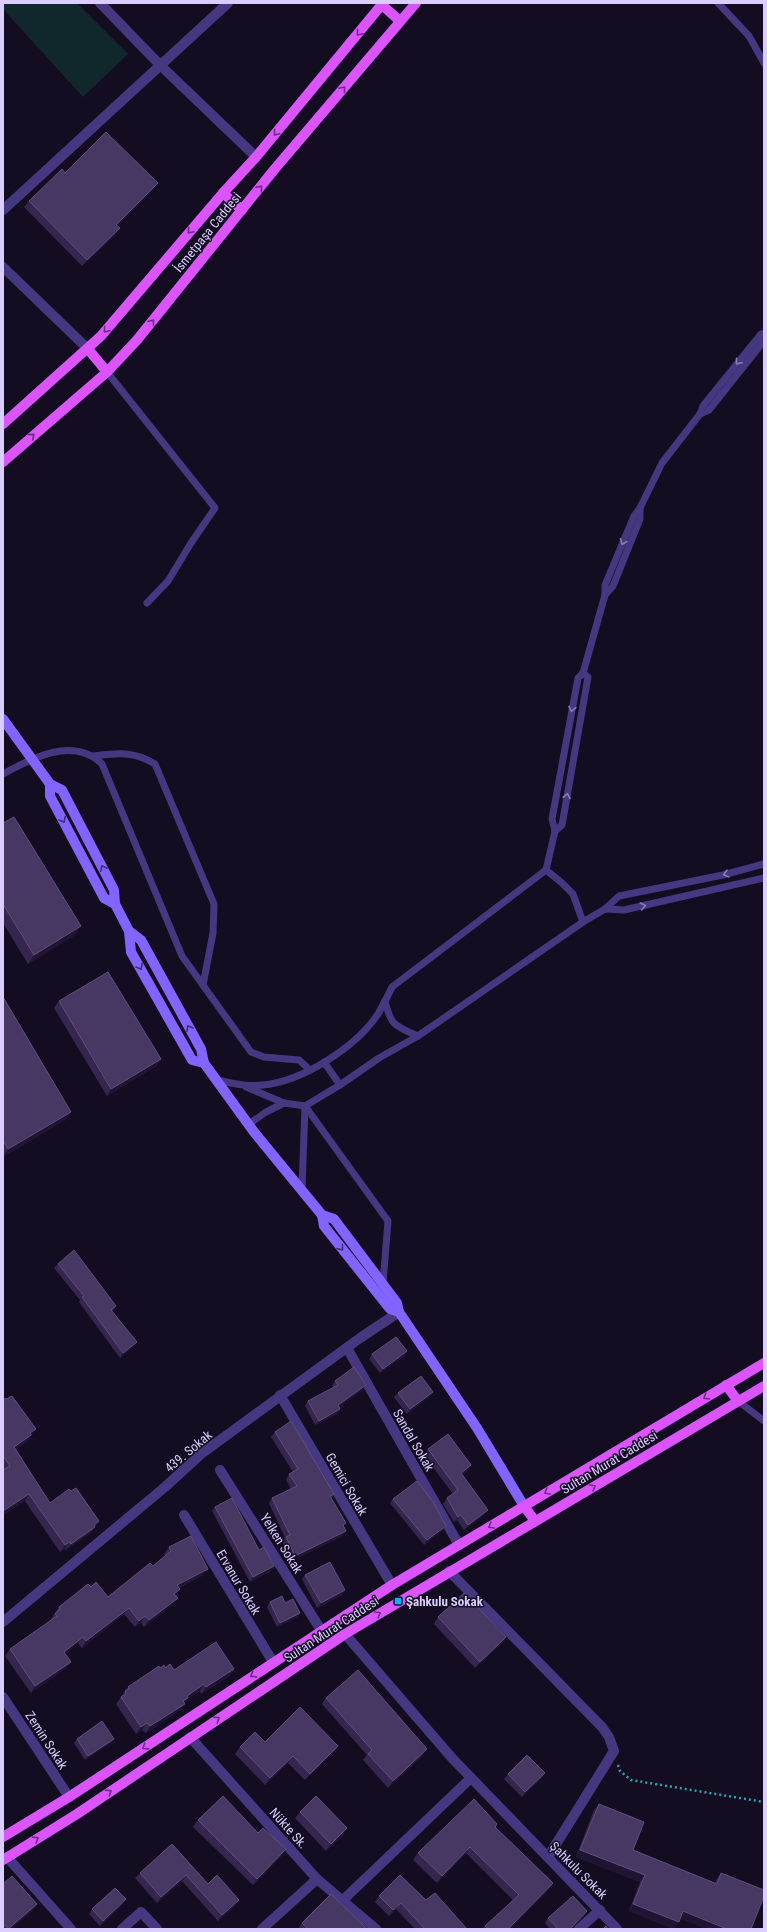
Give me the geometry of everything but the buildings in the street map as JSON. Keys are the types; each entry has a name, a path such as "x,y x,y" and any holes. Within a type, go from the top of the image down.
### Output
{"main road":[{"name":"İsmetpaşa Caddesi","path":"3,462 107,372 137,340 242,210 416,3"},
{"name":"İsmetpaşa Caddesi","path":"3,424 101,336 223,193 256,157 383,4"},
{"path":"383,4 400,21"},
{"path":"223,193 242,210"},
{"path":"88,349 107,372"},
{"path":"3,719 50,784 62,790 114,890 115,904 129,931 131,952 192,1060 204,1064"},
{"path":"129,931 141,940 201,1048 204,1064 249,1124 322,1215 324,1226 390,1309 399,1312"},
{"path":"322,1215 334,1219 397,1302 399,1312 477,1428 524,1506 535,1521"},
{"name":"Sultan Murat Caddesi","path":"3,1838 69,1797 321,1630 392,1585 764,1363"},
{"path":"726,1385 738,1401"},
{"name":"Sultan Murat Caddesi","path":"5,1858 77,1814 345,1634 764,1386"}],"street":[{"path":"100,3 160,65 256,157"},
{"path":"3,210 228,3"},
{"path":"3,267 88,349"},
{"name":"439. Sokak","path":"3,1622 165,1487 201,1454 280,1395 399,1312"},
{"name":"Sandal Sokak","path":"347,1348 459,1545"},
{"name":"Gemici Sokak","path":"280,1395 392,1585"},
{"name":"Yelken Sokak","path":"220,1470 321,1630"},
{"name":"Ervanur Sokak","path":"184,1515 273,1662"},
{"path":"450,1571 602,1727 609,1737 614,1751 548,1857"},
{"name":"Şahkulu Sokak","path":"345,1634 471,1778 617,1929"},
{"name":"Zemin Sokak","path":"3,1697 69,1797"},
{"name":"Nükte Sk.","path":"190,1737 317,1878 376,1929"},
{"path":"343,1900 471,1778"},
{"path":"5,1858 71,1929"},
{"path":"268,1927 317,1878"},
{"path":"579,1929 600,1910"},
{"path":"122,1929 141,1912 157,1929"}],"lane":[{"path":"718,3 749,36 764,63"},
{"path":"238,1085 263,1085 299,1076 344,1049 378,1014 392,987 546,870 555,831 552,819 578,678 583,673 605,596 613,586 640,519 640,508 662,463 700,414 703,406 761,334 764,334"},
{"path":"700,414 709,410 764,341"},
{"path":"107,372 215,508 190,543 168,581 147,603"},
{"path":"555,831 562,825 564,817 588,677 583,673"},
{"path":"3,774 32,758 51,752 75,752 94,756 117,753 141,756 155,764 214,904 213,933 203,985"},
{"path":"94,756 102,764 182,956 251,1052 264,1057 299,1060 310,1070"},
{"path":"217,1080 238,1085 284,1103 305,1106 340,1086 379,1058 418,1036 605,909 619,896 723,875 764,864"},
{"path":"546,870 573,894 584,922"},
{"path":"605,909 624,910 764,878"},
{"path":"385,1000 389,1018 399,1028 418,1036"},
{"path":"324,1062 340,1086"},
{"path":"249,1124 266,1112 284,1103"},
{"path":"302,1189 305,1106"},
{"path":"305,1106 388,1221 383,1283"},
{"path":"738,1401 764,1421"}],"path":[{"path":"614,1751 620,1771 631,1780 764,1802"}],"green space":[{"path":"3,3 77,3 128,54 83,97 3,9"}],"place":[{"name":"Şahkulu Sokak","path":"398,1601"}]}
